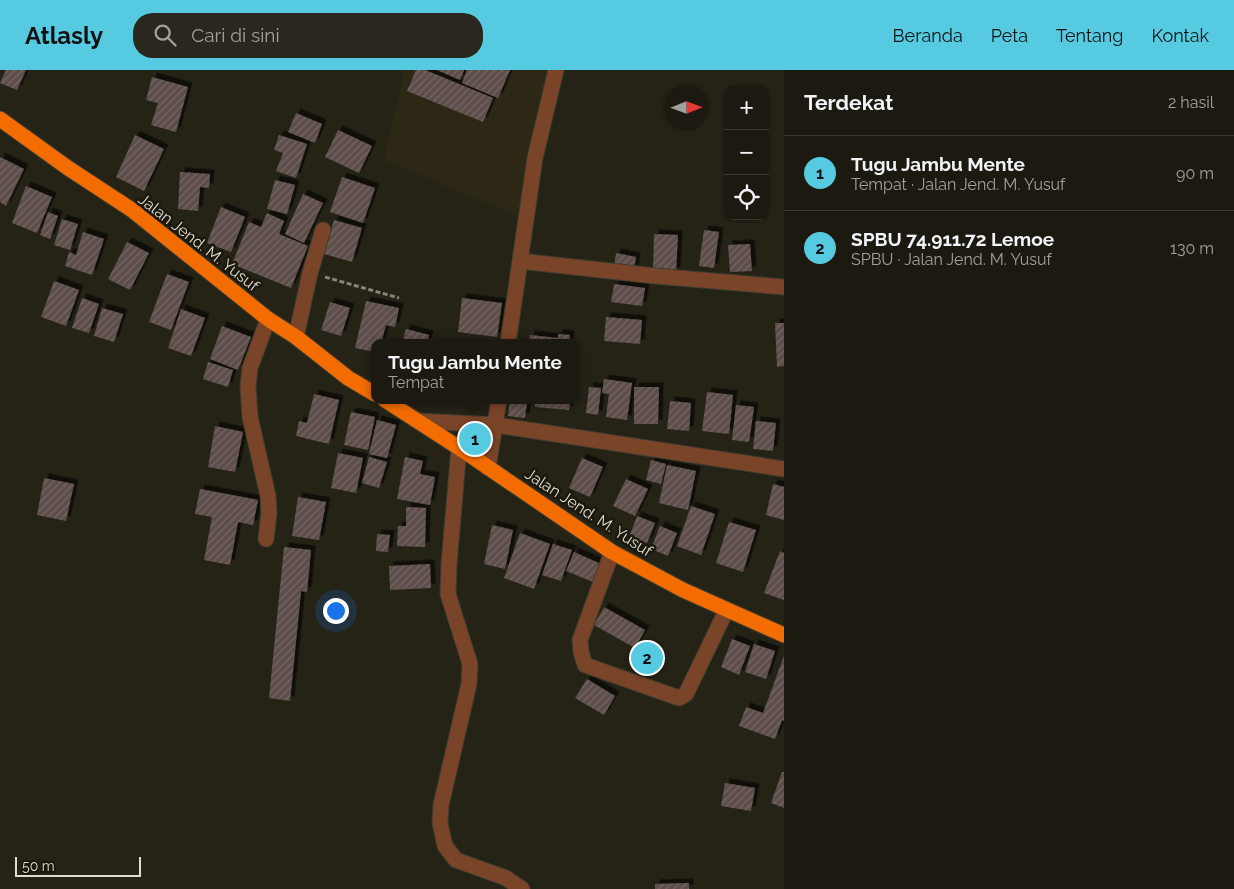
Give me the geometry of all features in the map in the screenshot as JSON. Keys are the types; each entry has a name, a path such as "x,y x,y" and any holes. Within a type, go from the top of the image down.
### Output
{"highway":[{"name":"Jalan Jend. M. Yusuf","path":"0,119 68,168 132,210 268,319 296,337 348,378 371,392"},
{"name":"Jalan Jend. M. Yusuf","path":"391,404 612,552 726,611 784,635"}],"street":[{"path":"509,339 535,158 556,70"},
{"path":"296,337 310,273 323,230"},
{"path":"520,260 655,276 784,287"},
{"path":"266,539 269,512 268,496 250,417 248,386 250,368 268,319"},
{"path":"488,468 499,404"},
{"path":"419,421 496,425 784,469"},
{"path":"459,448 449,555 448,594 470,664 469,684 441,805 440,823 445,846 456,860 506,878 522,889"},
{"path":"612,552 580,640 585,665 679,698 686,694 726,611"}],"path":[{"path":"310,273 399,298"}],"shaded area":[{"path":"404,70 549,70 517,216 384,160"}],"building":[{"path":"6,70 26,70 17,90 0,83"},
{"path":"416,70 425,70 493,98 483,122 407,91"},
{"path":"437,70 464,70 460,80"},
{"path":"467,70 510,70 498,98 462,83"},
{"path":"152,77 188,87 176,132 151,125 158,103 146,100"},
{"path":"296,113 322,124 315,143 288,132"},
{"path":"338,130 372,146 359,173 325,157"},
{"path":"135,135 164,149 144,191 116,177"},
{"path":"279,135 307,144 296,178 276,171 283,153 274,150"},
{"path":"0,157 24,169 6,206 0,202"},
{"path":"180,172 210,174 209,188 200,187 198,211 178,209"},
{"path":"342,177 375,188 363,223 330,212"},
{"path":"275,180 295,185 287,214 267,209"},
{"path":"26,186 52,197 37,233 12,223"},
{"path":"303,194 323,203 304,243 285,234"},
{"path":"221,207 245,217 231,252 207,243"},
{"path":"48,212 58,216 50,239 40,235"},
{"path":"267,213 284,221 279,234 308,246 291,288 232,264 249,222 261,227"},
{"path":"62,219 78,224 70,250 54,245"},
{"path":"334,220 362,228 352,262 324,254"},
{"path":"704,230 719,232 714,268 699,266"},
{"path":"83,232 104,239 92,275 65,266 69,252 76,255"},
{"path":"654,234 678,235 676,272 653,271"},
{"path":"127,242 149,253 130,290 108,279"},
{"path":"750,244 752,271 730,272 728,245"},
{"path":"616,253 636,257 634,270 614,267"},
{"path":"167,274 189,282 171,330 149,322"},
{"path":"54,281 79,290 66,326 41,317"},
{"path":"614,284 645,288 642,306 611,302"},
{"path":"82,298 99,304 89,333 72,328"},
{"path":"462,298 502,303 497,337 458,332"},
{"path":"366,301 399,308 395,327 386,325 382,339 371,339 371,351 355,348"},
{"path":"330,302 350,308 341,336 321,330"},
{"path":"102,308 123,314 114,342 94,336"},
{"path":"181,309 205,318 191,356 168,348"},
{"path":"606,317 642,320 640,344 604,341"},
{"path":"775,323 784,323 784,366 777,367"},
{"path":"222,326 251,337 238,370 210,359"},
{"path":"406,329 429,335 428,339 403,339"},
{"path":"558,334 570,335 570,339 530,339 530,335 558,338"},
{"path":"208,362 233,370 228,387 203,379"},
{"path":"604,379 632,383 627,420 606,417 609,394 602,393"},
{"path":"589,387 601,388 598,415 586,413"},
{"path":"634,387 659,387 658,424 634,424"},
{"path":"707,392 733,395 729,434 702,431"},
{"path":"314,394 339,400 329,444 296,436 299,421 307,423"},
{"path":"670,401 691,403 689,431 667,429"},
{"path":"510,404 527,404 525,418 508,416"},
{"path":"535,404 570,404 569,410 535,407"},
{"path":"736,405 754,407 749,442 732,440"},
{"path":"351,412 375,417 368,450 344,445"},
{"path":"377,420 396,425 387,458 369,454"},
{"path":"756,421 776,423 773,451 753,449"},
{"path":"215,426 243,432 235,472 208,467"},
{"path":"338,453 363,458 356,493 331,488"},
{"path":"369,457 387,462 379,488 362,483"},
{"path":"405,457 423,461 420,474 435,477 430,505 397,499"},
{"path":"582,458 603,467 590,497 569,488"},
{"path":"651,460 666,464 661,484 646,480"},
{"path":"667,465 696,471 688,510 659,503"},
{"path":"44,478 74,484 66,521 37,515"},
{"path":"626,479 648,489 635,516 613,506"},
{"path":"773,484 784,487 784,520 766,515"},
{"path":"200,489 258,500 253,525 238,522 230,565 204,560 212,517 195,514"},
{"path":"298,497 326,502 319,540 292,536"},
{"path":"691,506 715,514 701,555 677,546"},
{"path":"406,507 426,508 425,547 397,546 398,526 406,526"},
{"path":"637,516 655,523 647,543 629,537"},
{"path":"729,522 756,530 743,572 716,563"},
{"path":"492,525 513,530 505,569 484,564"},
{"path":"660,526 677,533 668,556 651,549"},
{"path":"520,533 550,544 534,589 504,578"},
{"path":"377,534 390,535 388,552 376,551"},
{"path":"553,544 572,550 561,581 542,575"},
{"path":"284,547 311,550 307,592 301,591 290,701 269,698"},
{"path":"780,551 784,553 784,600 764,593"},
{"path":"574,552 601,564 593,582 566,571"},
{"path":"430,564 431,588 390,590 389,566"},
{"path":"604,607 645,630 635,648 594,625"},
{"path":"732,639 750,646 739,675 721,667"},
{"path":"754,644 775,651 766,679 745,672"},
{"path":"784,656 784,721 782,720 775,739 739,726 746,707 763,713"},
{"path":"587,679 615,696 604,715 575,698"},
{"path":"782,772 784,772 784,808 771,803"},
{"path":"725,783 755,788 751,811 721,806"},
{"path":"689,883 689,889 655,889 655,884"}],"place":[{"name":"Tugu Jambu Mente","path":"475,439"},
{"name":"SPBU 74.911.72 Lemoe","path":"647,658"}]}
